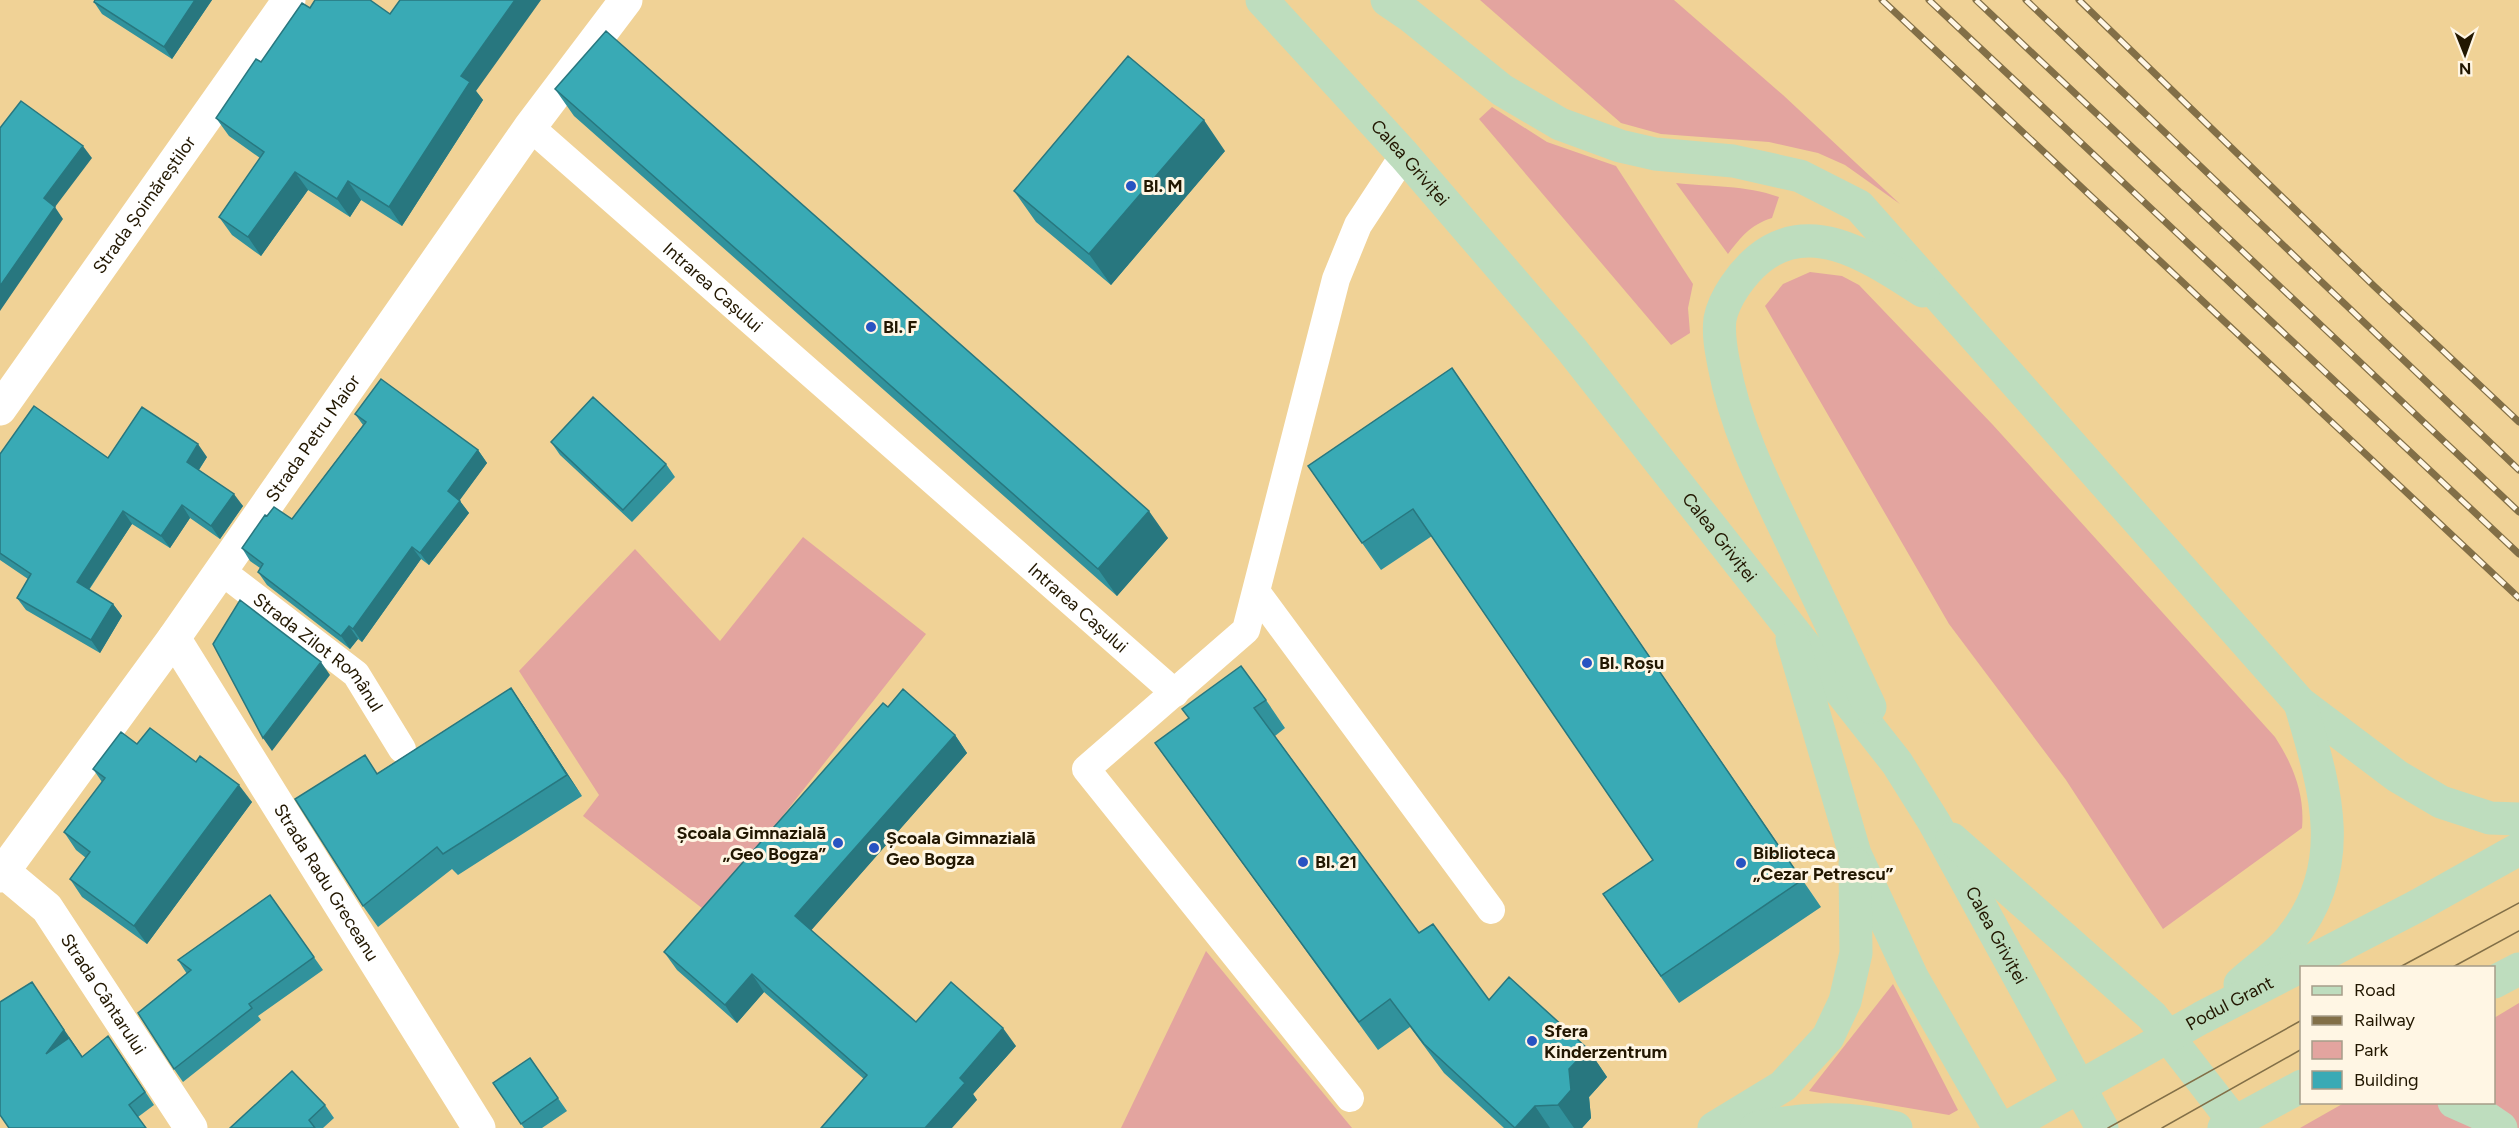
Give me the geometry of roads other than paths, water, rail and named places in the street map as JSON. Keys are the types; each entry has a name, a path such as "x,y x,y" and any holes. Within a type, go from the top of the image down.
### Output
{"main road":[{"name":"Calea Griviței","path":"1262,0 1404,155 1572,350 1897,763 1934,822 2102,1128"},
{"path":"1387,0 1502,90 1560,124 1620,146 1655,154 1733,161 1800,176 1859,206 2300,703 2397,776 2441,802 2490,818 2519,819"},
{"path":"1897,763 1748,449 1726,379 1720,321 1727,301 1753,263 1777,246 1807,240 1848,247 1951,308"},
{"path":"1788,623 1855,854 1912,977 1999,1128"},
{"path":"2201,1018 2291,939 2311,908 2325,869 2328,830 2324,784 2300,703"},
{"path":"1934,822 2152,1016 2234,1125"},
{"name":"Podul Grant","path":"2301,966 2417,906 2519,849"},
{"path":"1713,1128 1783,1086 1828,1037 1845,1001 1856,953 1855,854"},
{"name":"Podul Grant","path":"2006,1128 2201,1018 2300,967"},
{"path":"2495,981 2519,969"},
{"path":"2234,1125 2300,1087"},
{"path":"2234,1125 2300,1098"},
{"path":"2459,1104 2479,1113 2501,1128"},
{"path":"1775,1126 1835,1120 1896,1128"}],"street":[{"name":"Strada Șoimăreștilor","path":"0,410 289,0"},
{"name":"Strada Petru Maior","path":"2,874 174,638 530,127 626,0"},
{"name":"Strada Radu Greceanu","path":"174,638 479,1128"},
{"name":"Strada Cântarului","path":"2,874 46,908 191,1128"}],"lane":[{"name":"Intrarea Cașului","path":"530,127 1175,693"},
{"path":"1350,1098 1086,769 1246,630 1336,279 1358,225 1404,155"},
{"name":"Strada Zilot Românul","path":"220,570 356,674 402,749"},
{"path":"1257,593 1491,910"}],"tram line":[{"path":"2402,966 2519,903"},
{"path":"2455,966 2519,931"},
{"path":"2108,1128 2300,1021"},
{"path":"2162,1128 2300,1050"}],"railway":[{"path":"1882,0 2519,598"},
{"path":"1929,0 2519,554"},
{"path":"1976,0 2519,512"},
{"path":"2026,0 2519,470"},
{"path":"2079,0 2374,286 2519,422"}],"place":[{"name":"Bl. M","path":"1131,186"},
{"name":"Bl. F","path":"871,327"},
{"name":"Bl. Roșu","path":"1587,663"},
{"name":"Școala Gimnazială „Geo Bogza”","path":"838,843"},
{"name":"Școala Gimnazială Geo Bogza","path":"874,848"},
{"name":"Bl. 21","path":"1303,862"},
{"name":"Biblioteca „Cezar Petrescu”","path":"1741,863"},
{"name":"Sfera Kinderzentrum","path":"1532,1041"}]}
